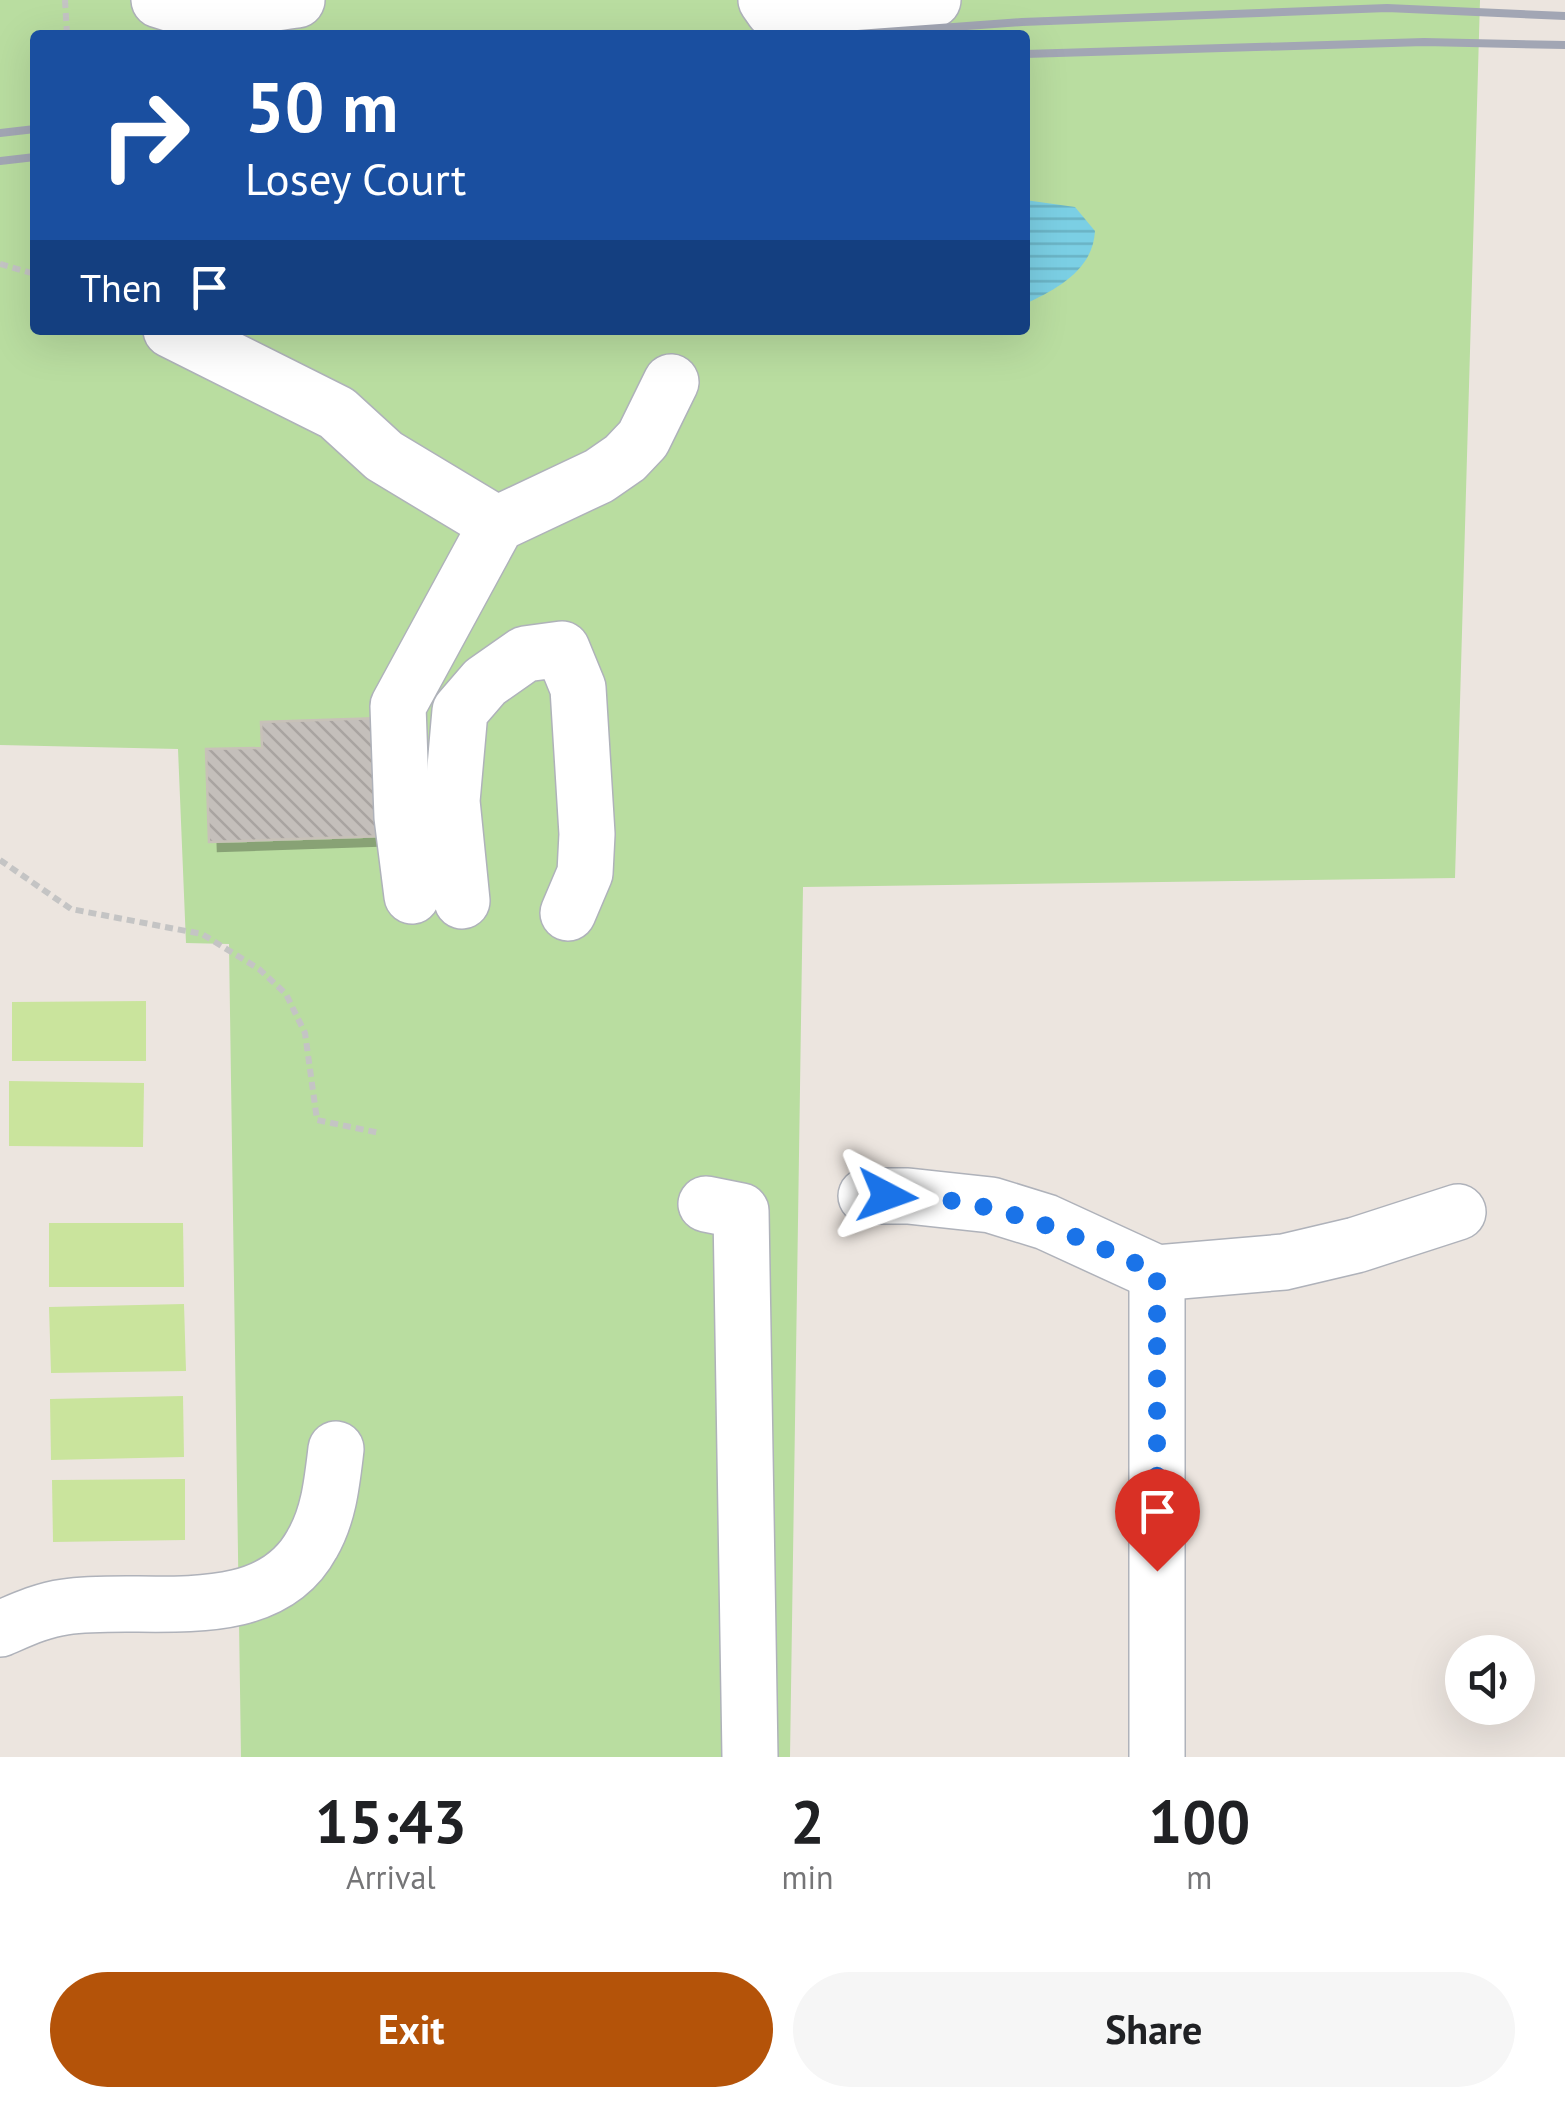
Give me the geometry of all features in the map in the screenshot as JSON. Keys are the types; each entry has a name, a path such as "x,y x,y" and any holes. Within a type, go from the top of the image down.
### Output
{"street":[{"path":"159,0 180,8 296,0"},
{"path":"766,0 773,10 786,14 932,0"},
{"path":"181,335 337,414 384,456 497,524"},
{"path":"568,913 585,873 587,834 578,688 562,650 525,654 485,682 460,710 452,802 437,899 402,817 398,706 497,524 599,476 625,458 643,439 672,382"},
{"path":"866,1196 908,1196 990,1205 1046,1222 1157,1273 1284,1262 1458,1212"},
{"path":"706,1204 741,1211 750,1757"},
{"path":"1157,1273 1157,1757"},
{"path":"0,1629 65,1607 222,1600 258,1594 288,1576 312,1546 328,1504 336,1448"}],"path":[{"path":"65,0 66,30"},
{"path":"0,264 30,273"},
{"path":"0,860 71,910 202,934 259,969 286,994 305,1033 317,1120 380,1133"}],"green space":[{"path":"0,0 1480,0 1455,878 803,887 790,1757 241,1757 229,944 186,943 178,749 0,745"},
{"path":"146,1001 146,1061 12,1061 12,1002"},
{"path":"9,1081 144,1083 143,1147 9,1146"},
{"path":"49,1223 183,1223 184,1287 49,1287"},
{"path":"184,1304 186,1371 51,1373 49,1307"},
{"path":"183,1396 184,1457 51,1460 50,1399"},
{"path":"185,1479 185,1540 53,1542 52,1480"}],"water":[{"path":"1030,201 1075,207 1095,231 1088,257 1049,292 1030,302"}],"building":[{"path":"380,718 384,836 209,842 206,749 262,748 261,722"}],"railway":[{"path":"912,30 1387,8 1565,16"},
{"path":"1030,54 1424,42 1565,45"},
{"path":"0,133 30,130"},
{"path":"0,161 30,158"}],"route":[{"path":"887,1196 990,1205 1046,1222 1157,1273 1157,1571"}]}
